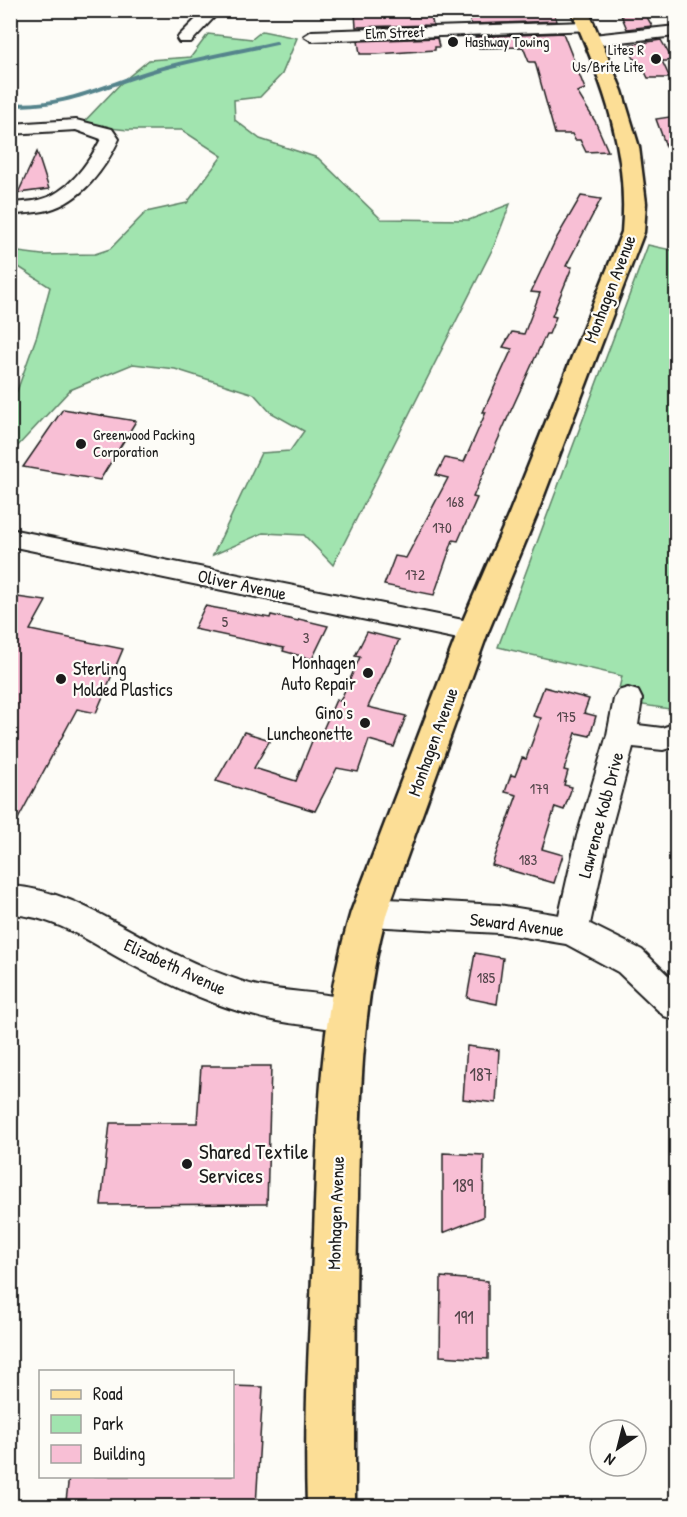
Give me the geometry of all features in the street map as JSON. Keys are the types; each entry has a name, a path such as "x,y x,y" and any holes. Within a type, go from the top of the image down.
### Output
{"main road":[{"name":"Monhagen Avenue","path":"332,1506 332,1329 340,1084 347,1014 357,953 369,912 473,632 523,514 633,232 636,208 633,160 617,104 586,26"}],"street":[{"path":"185,39 214,10"},
{"name":"Elm Street","path":"331,17 326,29 319,36 450,26 586,26 676,31"},
{"path":"10,129 76,124 106,133 110,139 105,151 81,181 59,198 44,205 10,209"},
{"name":"Oliver Avenue","path":"10,537 473,632"},
{"name":"Lawrence Kolb Drive","path":"572,931 593,836 622,735 628,699"},
{"path":"622,735 663,739 676,734"},
{"name":"Elizabeth Avenue","path":"10,900 30,900 71,913 138,952 227,993 288,1007 347,1014"},
{"name":"Seward Avenue","path":"369,912 499,919 572,931 630,961 676,1005"}],"green space":[{"path":"262,31 297,38 282,74 260,97 234,100 235,120 260,139 318,158 381,219 469,220 510,204 494,246 333,565 304,535 263,533 213,555 261,453 290,451 304,431 270,412 254,394 175,369 133,364 70,390 15,449 11,448 11,397 17,391 37,335 50,287 11,262 11,251 42,255 95,254 110,249 146,212 187,203 222,156 182,130 128,130 81,125 122,82 149,60 191,57 208,34 252,39"},
{"path":"648,245 676,251 676,710 616,701 622,676 498,647"}],"building":[{"path":"552,10 557,21 471,24 467,12"},
{"path":"619,10 643,10 652,26 627,29"},
{"path":"355,13 403,13 405,17 431,16 433,25 356,27"},
{"path":"563,33 585,89 577,92 595,121 608,151 586,152 580,140 575,140 572,134 555,134 535,62 529,62 523,47 479,48 475,37"},
{"path":"437,38 439,47 435,47 435,50 377,54 360,54 358,41"},
{"path":"661,40 673,61 662,61 670,78 648,78 627,45"},
{"path":"676,116 676,170 675,171 656,119"},
{"path":"37,152 49,189 18,193"},
{"path":"581,196 601,199 566,266 572,267 552,316 556,317 549,334 546,334 473,497 477,498 458,541 453,540 434,595 384,585 395,556 406,558 448,478 436,475 445,458 464,462 486,412 483,412 512,349 503,347 512,332 524,334 540,293 531,292 556,239"},
{"name":"Greenwood Packing Corporation","path":"63,409 136,421 100,480 23,467"},
{"name":"Sterling Molded Plastics","path":"10,596 46,601 30,630 123,649 96,713 77,709 10,834"},
{"path":"205,606 270,618 271,615 298,621 299,619 328,626 312,659 283,651 284,648 194,629"},
{"path":"367,632 399,640 368,707 406,716 394,747 369,740 358,772 337,768 315,811 216,781 244,732 270,740 254,768 296,781 316,731 322,732 336,700 340,701 360,657 355,656"},
{"path":"544,687 589,699 584,713 596,716 590,736 576,733 564,770 568,771 564,785 572,787 564,810 555,807 542,849 563,855 554,883 492,865 517,795 505,792 511,775 515,776 522,758 526,759 541,718 533,716"},
{"path":"475,953 503,958 497,1004 467,998"},
{"path":"467,1046 499,1050 496,1103 463,1099"},
{"name":"Shared Textile Services","path":"201,1066 271,1066 267,1204 101,1205 110,1123 197,1123"},
{"path":"443,1153 484,1155 483,1217 443,1233"},
{"path":"441,1277 488,1281 488,1359 440,1356"},
{"path":"234,1386 263,1387 256,1506 66,1501 69,1478 234,1478"}],"waterway":[{"path":"10,104 29,105 66,99 171,66 276,43"}],"place":[{"name":"Hashway Towing","path":"453,42"},
{"name":"Lites R Us/Brite Lite","path":"656,59"},
{"name":"Greenwood Packing Corporation","path":"81,444"},
{"name":"Monhagen Auto Repair","path":"368,673"},
{"name":"Sterling Molded Plastics","path":"61,679"},
{"name":"Gino's Luncheonette","path":"365,723"},
{"name":"Shared Textile Services","path":"187,1164"}]}
